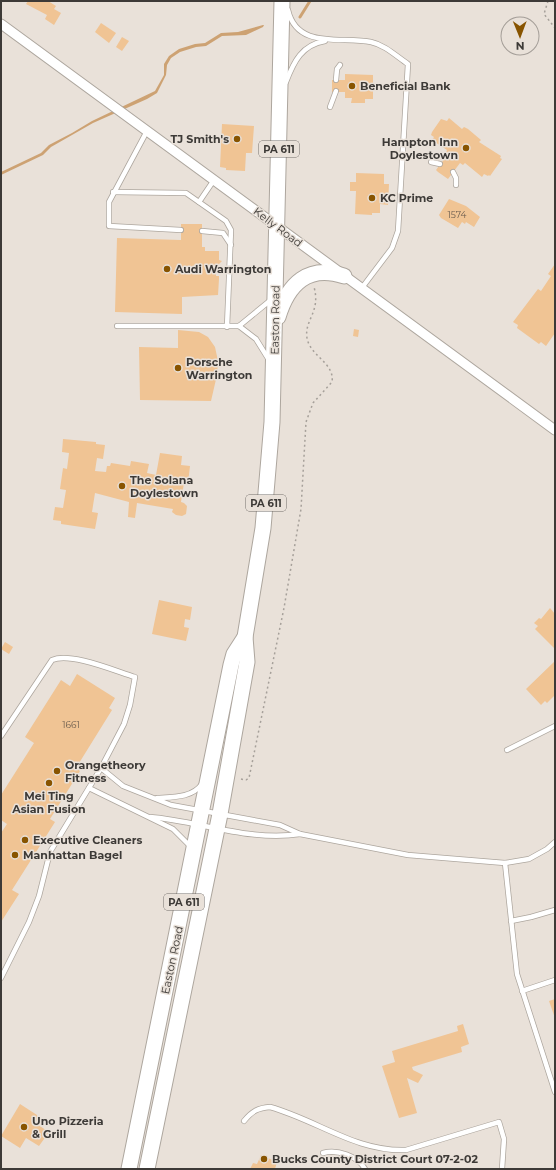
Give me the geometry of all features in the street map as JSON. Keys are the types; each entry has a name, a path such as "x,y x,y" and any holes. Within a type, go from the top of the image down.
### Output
{"highway":[{"name":"Easton Road","path":"147,1169 219,821 247,662 245,637 263,528 269,473 274,367 282,1"},
{"path":"275,325 287,296 292,288 306,276 321,272 344,276"},
{"name":"Easton Road","path":"129,1169 231,665 234,654 245,637"}],"street":[{"name":"Kelly Road","path":"1,24 555,430"}],"lane":[{"path":"286,1 290,16 299,29 316,38 371,42 384,47 408,64 398,231 392,248 361,289"},
{"path":"280,97 298,56 306,48 330,40"},
{"path":"336,80 337,69 340,65"},
{"path":"330,107 336,92"},
{"path":"146,131 109,202 109,226 181,230"},
{"path":"431,162 440,164"},
{"path":"454,172 456,185"},
{"path":"199,202 214,180"},
{"path":"113,192 186,193 226,221 231,230 228,327"},
{"path":"202,231 223,233 231,245"},
{"path":"117,326 239,326 275,297"},
{"path":"239,326 256,339 274,367"},
{"path":"1,736 52,660 65,657 135,678 130,705 124,724 101,768 50,852 36,903 1,978"},
{"path":"507,750 555,726"},
{"path":"101,768 123,786 201,817 280,837 300,834"},
{"path":"156,798 184,796 200,786 210,773"},
{"path":"89,788 173,829 194,850"},
{"path":"150,817 201,817 219,821 280,825 300,834 408,855 505,863 529,859 547,849 555,842"},
{"path":"505,863 517,974 555,1092"},
{"path":"511,921 555,910"},
{"path":"522,991 555,980"},
{"path":"244,1121 251,1112 259,1108 270,1107 370,1147 390,1151 406,1150 499,1122 504,1140 502,1169"},
{"path":"322,1153 329,1151 357,1159 365,1169"}],"path":[{"path":"548,1 544,14 555,28"},
{"path":"241,779 246,780 249,778 286,593 301,509 306,422 313,404 332,382 332,373 312,349 307,337 308,325 316,303 313,285"}],"shaded area":[{"path":"264,25 263,27 246,35 222,36 206,46 196,47 180,52 171,58 167,65 166,75 157,93 93,123 51,147 43,155 1,175 1,172 41,153 49,145 92,121 155,91 164,75 164,64 169,56 179,49 195,44 205,43 221,33 238,32"}],"building":[{"path":"28,1 48,1 56,6 54,9 61,13 54,25 45,19 47,15 26,4"},
{"path":"101,23 116,33 109,43 95,32"},
{"path":"122,37 129,41 122,51 116,47"},
{"name":"Beneficial Bank","path":"345,74 373,75 373,99 365,99 365,103 351,103 352,98 345,98 345,92 332,92 332,80 345,80"},
{"name":"Hampton Inn Doylestown","path":"449,118 462,129 464,127 468,129 481,140 479,142 501,156 500,158 502,159 490,176 484,174 482,177 465,163 463,165 460,163 448,179 436,170 448,154 446,152 447,150 432,140 434,137 431,135 441,119 447,121"},
{"name":"TJ Smith's","path":"222,124 254,126 252,153 246,153 245,171 226,170 226,168 220,167"},
{"name":"KC Prime","path":"356,173 384,174 384,184 389,184 388,205 380,204 380,213 372,213 372,215 355,214 356,191 350,191 350,182 356,182"},
{"path":"449,199 466,206 480,217 474,227 466,222 465,224 462,222 458,228 441,218 439,215"},
{"name":"Audi Warrington","path":"181,224 202,224 202,247 205,247 205,251 219,251 219,260 222,261 219,264 218,273 216,273 216,276 219,276 218,295 182,297 182,314 115,312 117,238 181,240"},
{"path":"555,264 555,333 546,346 541,342 539,344 517,328 518,325 513,322 538,289 541,291 551,276 548,274"},
{"path":"354,329 359,330 358,337 353,336"},
{"name":"Porsche Warrington","path":"178,330 199,332 208,337 215,347 218,361 217,375 211,401 140,400 139,347 178,348"},
{"name":"The Solana Doylestown","path":"63,439 96,442 96,444 105,445 103,459 97,458 95,471 106,472 107,466 110,466 111,463 130,466 131,461 149,464 147,473 156,475 160,453 182,456 181,465 190,466 188,483 184,483 181,502 187,506 186,514 182,516 176,515 172,512 173,509 137,503 135,518 128,517 129,502 95,493 92,512 98,513 95,529 61,524 61,521 53,520 55,507 63,508 66,490 60,489 63,468 67,469 69,453 62,452"},
{"path":"159,600 192,607 190,620 185,619 184,627 189,628 186,641 152,634"},
{"path":"550,608 555,614 555,649 535,629 538,626 534,623 539,618 541,619"},
{"path":"5,642 13,647 9,654 1,649"},
{"path":"555,661 555,695 547,703 545,701 541,705 526,689"},
{"path":"77,674 115,698 109,708 112,710 76,768 80,771 50,819 55,822 12,890 19,894 1,922 1,833 7,824 1,820 1,795 34,743 25,737 61,680 70,686"},
{"path":"555,999 555,1018 549,1001"},
{"path":"463,1024 469,1044 461,1047 462,1052 412,1067 413,1070 423,1075 418,1083 407,1078 417,1113 399,1118 382,1066 395,1062 392,1051 458,1031 457,1026"},
{"name":"Uno Pizzeria & Grill","path":"20,1104 37,1115 38,1119 35,1123 49,1132 39,1146 26,1138 20,1148 1,1136"},
{"name":"Bucks County District Court 07-2-02","path":"261,1155 277,1162 275,1169 250,1169 253,1163 257,1164"}],"waterway":[{"path":"300,17 310,1"}],"place":[{"name":"Beneficial Bank","path":"352,86"},
{"name":"TJ Smith's","path":"237,139"},
{"name":"Hampton Inn Doylestown","path":"466,148"},
{"name":"KC Prime","path":"372,198"},
{"name":"Audi Warrington","path":"167,269"},
{"name":"Porsche Warrington","path":"178,368"},
{"name":"The Solana Doylestown","path":"122,486"},
{"name":"Orangetheory Fitness","path":"57,771"},
{"name":"Mei Ting Asian Fusion","path":"49,783"},
{"name":"Executive Cleaners","path":"25,840"},
{"name":"Manhattan Bagel","path":"15,855"},
{"name":"Uno Pizzeria & Grill","path":"24,1127"},
{"name":"Bucks County District Court 07-2-02","path":"264,1159"}]}
